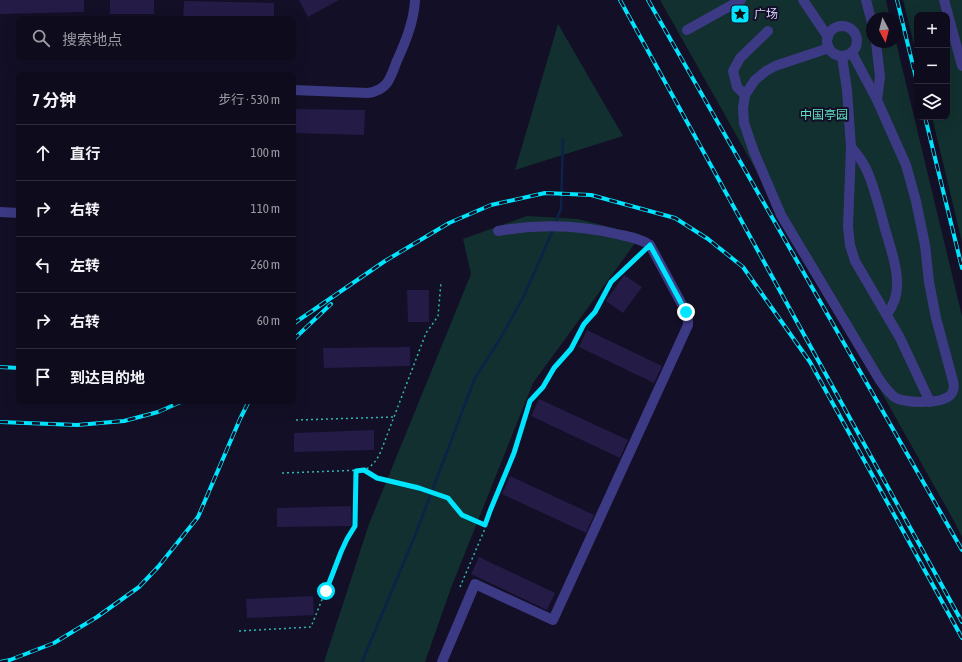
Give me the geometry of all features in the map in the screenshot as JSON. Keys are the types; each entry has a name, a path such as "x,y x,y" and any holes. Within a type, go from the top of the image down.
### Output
{"street":[{"path":"296,90 373,93 383,87 390,77 404,46 409,32 415,0"},
{"path":"687,30 741,0"},
{"path":"803,0 828,43 834,54 847,55 857,46 858,40 852,29 845,26 838,27 832,31 828,43 766,71 755,80 745,95 743,108 744,123 754,152 781,215 871,366 885,387 896,398 912,402 930,402 948,397 952,393 954,387 936,318 929,282 925,246 916,201 906,164 877,100 847,55"},
{"path":"866,0 869,12"},
{"path":"944,0 962,66"},
{"path":"745,95 737,87 733,71 740,58 768,31"},
{"path":"877,48 880,77 877,100"},
{"path":"847,55 847,90 851,147 848,227 850,245 855,261 900,338 930,402"},
{"path":"851,147 860,158 868,172 896,273 896,296 892,306 886,314"},
{"path":"0,212 16,213"},
{"path":"442,662 475,584 553,620 688,325 686,312 650,245 638,239 607,231 580,227 533,227 498,231"}],"path":[{"path":"460,587 514,453 530,401 543,387 554,368 571,349 584,324 595,312 611,282 650,245"},
{"path":"282,473 356,471 364,470 370,467 379,456 426,333 438,316 441,282"},
{"path":"296,420 394,417"},
{"path":"364,470 377,478 419,488 448,498 462,515 485,525"},
{"path":"239,630 311,627 341,552 355,526 356,471"}],"green space":[{"name":"中国亭园","path":"660,0 886,0 889,12 866,12 866,48 897,48 962,316 962,537"},
{"path":"903,0 962,0 962,242 933,120 950,120 950,12 914,12 914,45"},
{"path":"558,24 623,136 515,170"},
{"path":"527,216 578,219 641,235 533,383 451,588 425,662 324,662 369,524 471,274 463,239"}],"building":[{"path":"0,0 84,0 84,12 0,14"},
{"path":"110,0 154,0 154,14 110,14"},
{"path":"299,0 339,0 308,17"},
{"path":"184,1 274,3 274,16 183,16"},
{"path":"296,109 365,110 364,135 296,133"},
{"path":"624,275 642,287 623,313 606,301"},
{"path":"407,290 429,290 429,322 408,322"},
{"path":"587,330 662,366 654,383 579,347"},
{"path":"410,347 410,366 324,368 323,348"},
{"path":"539,399 628,440 620,458 531,416"},
{"path":"374,430 374,450 294,452 294,433"},
{"path":"510,476 594,515 586,533 502,494"},
{"path":"351,506 352,526 277,527 277,508"},
{"path":"479,557 555,593 547,610 471,574"},
{"path":"313,596 314,615 247,618 246,599"}],"waterway":[{"path":"555,223 561,209 563,139"},
{"path":"362,662 416,533 475,378 500,339 524,296 553,230"}],"railway":[{"path":"620,0 962,622"},
{"path":"648,0 962,550"},
{"path":"897,0 914,70"},
{"path":"926,120 962,268"},
{"path":"296,322 385,261 449,223 491,205 545,193 591,195 675,218 708,239 743,267 810,362 962,638"},
{"path":"296,337 331,304"},
{"path":"0,367 16,368"},
{"path":"0,422 77,425 124,421 158,412 176,404"},
{"path":"0,662 10,660 54,643 97,617 139,587 158,567 198,517 248,404"}],"place":[{"name":"广场","path":"740,14"}],"route":[{"path":"326,591 341,552 355,526 356,471 364,470 377,478 419,488 448,498 462,515 485,525 514,453 530,401 543,387 554,368 571,349 584,324 595,312 611,282 650,245 686,312"}]}
